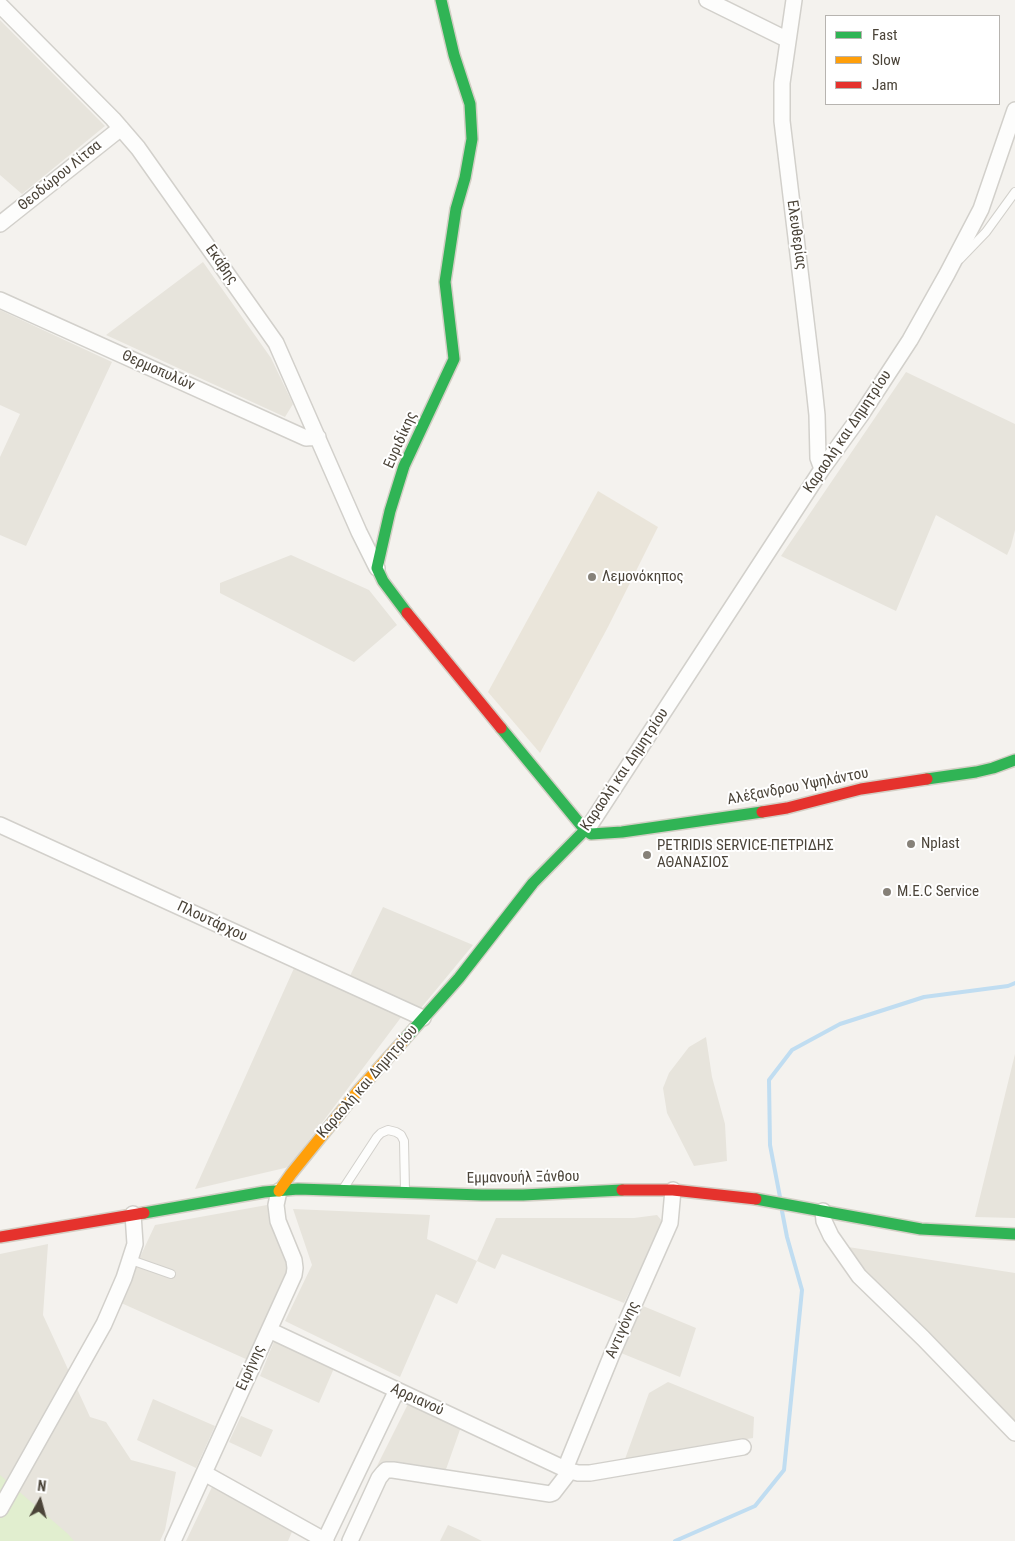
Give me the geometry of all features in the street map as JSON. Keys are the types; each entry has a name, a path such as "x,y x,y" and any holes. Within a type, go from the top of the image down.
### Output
{"street":[{"name":"Ευριδίκης","path":"377,568 390,511 404,466 444,385 454,359 445,282 453,228 472,139 470,104 454,55 441,0"},
{"path":"707,0 788,40"},
{"name":"Ελευθερίας","path":"794,0 782,83 782,121 817,415 818,458 822,469"},
{"name":"Εκάβης","path":"0,5 121,128 138,148 276,343 377,568"},
{"name":"Καραολή και Δημητρίου","path":"279,1191 290,1174 358,1091 459,978 533,883 590,825 822,469 861,415 898,358 947,274 980,209 1015,110"},
{"name":"Θεοδώρου Λίτσα","path":"0,224 121,128"},
{"name":"Θερμοπυλών","path":"0,300 306,438 318,437"},
{"path":"377,568 383,581 395,598 585,830"},
{"name":"Αλέξανδρου Υψηλάντου","path":"585,830 591,834 622,832 787,808 861,789 976,772 1015,760"},
{"name":"Πλουτάρχου","path":"0,825 423,1018"},
{"name":"Εμμανουήλ Ξάνθου","path":"279,1191 298,1189 523,1195 623,1190 673,1190 767,1200 823,1211"},
{"name":"Αντιγόνης","path":"350,1541 379,1478 386,1470 547,1494 553,1493 567,1470 612,1354 670,1223 673,1190"},
{"path":"0,1237 279,1191"},
{"name":"Ειρήνης","path":"173,1541 294,1275 294,1260 278,1221 276,1205 279,1191"},
{"path":"1015,1234 921,1230 823,1211 824,1222 830,1236 859,1276 923,1338 1015,1434"},
{"path":"0,1509 104,1324 131,1260 136,1240 133,1214"},
{"name":"Αρριανού","path":"268,1330 567,1470"},
{"path":"204,1473 325,1541 397,1390"},
{"path":"567,1470 578,1473 590,1473 743,1447"}],"lane":[{"path":"947,274 986,232 1015,192"},
{"path":"342,1190 377,1137 388,1130 401,1135 404,1141 405,1193"},
{"path":"131,1260 171,1274"}],"shaded area":[{"path":"0,20 105,126 22,194 0,175"},
{"path":"203,262 271,358 293,404 285,417 106,335"},
{"path":"0,310 112,362 26,546 0,535 0,457 20,414 0,405"},
{"path":"906,372 1015,424 1015,530 1007,555 936,515 896,611 781,556"},
{"name":"Λεμονόκηπος","path":"598,491 658,527 608,627 540,753 488,692"},
{"path":"291,555 369,590 397,625 354,662 220,593 220,583"},
{"path":"383,907 473,945 421,1008 350,976"},
{"path":"295,966 402,1016 289,1167 195,1189"},
{"path":"706,1037 712,1077 725,1124 727,1161 694,1166 667,1113 663,1088 669,1073 689,1047"},
{"path":"1015,1054 1015,1218 975,1217 976,1213"},
{"path":"267,1205 288,1252 290,1269 248,1360 119,1302 155,1225"},
{"path":"293,1209 430,1215 427,1239 477,1261 457,1304 436,1294 400,1377 285,1321 312,1265"},
{"path":"657,1215 663,1222 624,1303 502,1254 495,1269 477,1261 496,1218 634,1218"},
{"path":"48,1244 43,1315 90,1417 106,1422 131,1460 176,1472 165,1530 160,1541 0,1541 0,1254"},
{"path":"848,1247 1015,1273 1015,1424 849,1253"},
{"path":"643,1306 696,1328 680,1377 621,1353"},
{"path":"275,1339 335,1366 319,1403 260,1376"},
{"path":"668,1382 754,1417 753,1438 625,1459 649,1393"},
{"path":"153,1399 215,1426 196,1468 137,1440"},
{"path":"410,1400 462,1424 444,1475 377,1466"},
{"path":"241,1416 273,1430 261,1457 229,1442"},
{"path":"212,1487 295,1525 288,1541 186,1541"},
{"path":"448,1525 462,1531 482,1541 440,1541"}],"green space":[{"path":"0,1475 68,1534 74,1541 0,1541"}],"waterway":[{"path":"780,1197 770,1145 769,1080 792,1050 840,1024 924,997 1008,986 1015,983"},
{"path":"675,1541 755,1506 784,1470 802,1290 787,1237 782,1211"}],"traffic: fast":[{"path":"407,613 383,581 377,568 390,511 404,466 454,359 445,282 456,209 465,178 472,139 470,104 454,55 441,0"},
{"path":"501,728 585,830 591,834 622,832 762,812"},
{"path":"927,779 976,772 1015,760"},
{"path":"404,1040 459,978 533,883 585,830"},
{"path":"144,1213 264,1192 298,1189 482,1195 622,1190"},
{"path":"756,1199 921,1229 1015,1234"}],"traffic: slow":[{"path":"279,1191 358,1091 404,1040"}],"traffic: jam":[{"path":"407,613 501,728"},
{"path":"762,812 787,808 861,789 927,779"},
{"path":"622,1190 673,1190 756,1199"},
{"path":"0,1237 144,1213"}],"place":[{"name":"Λεμονόκηπος","path":"592,577"},
{"name":"Nplast","path":"911,844"},
{"name":"PETRIDIS SERVICE-ΠΕΤΡΙΔΗΣ ΑΘΑΝΑΣΙΟΣ","path":"647,855"},
{"name":"M.E.C Service","path":"887,892"}]}
